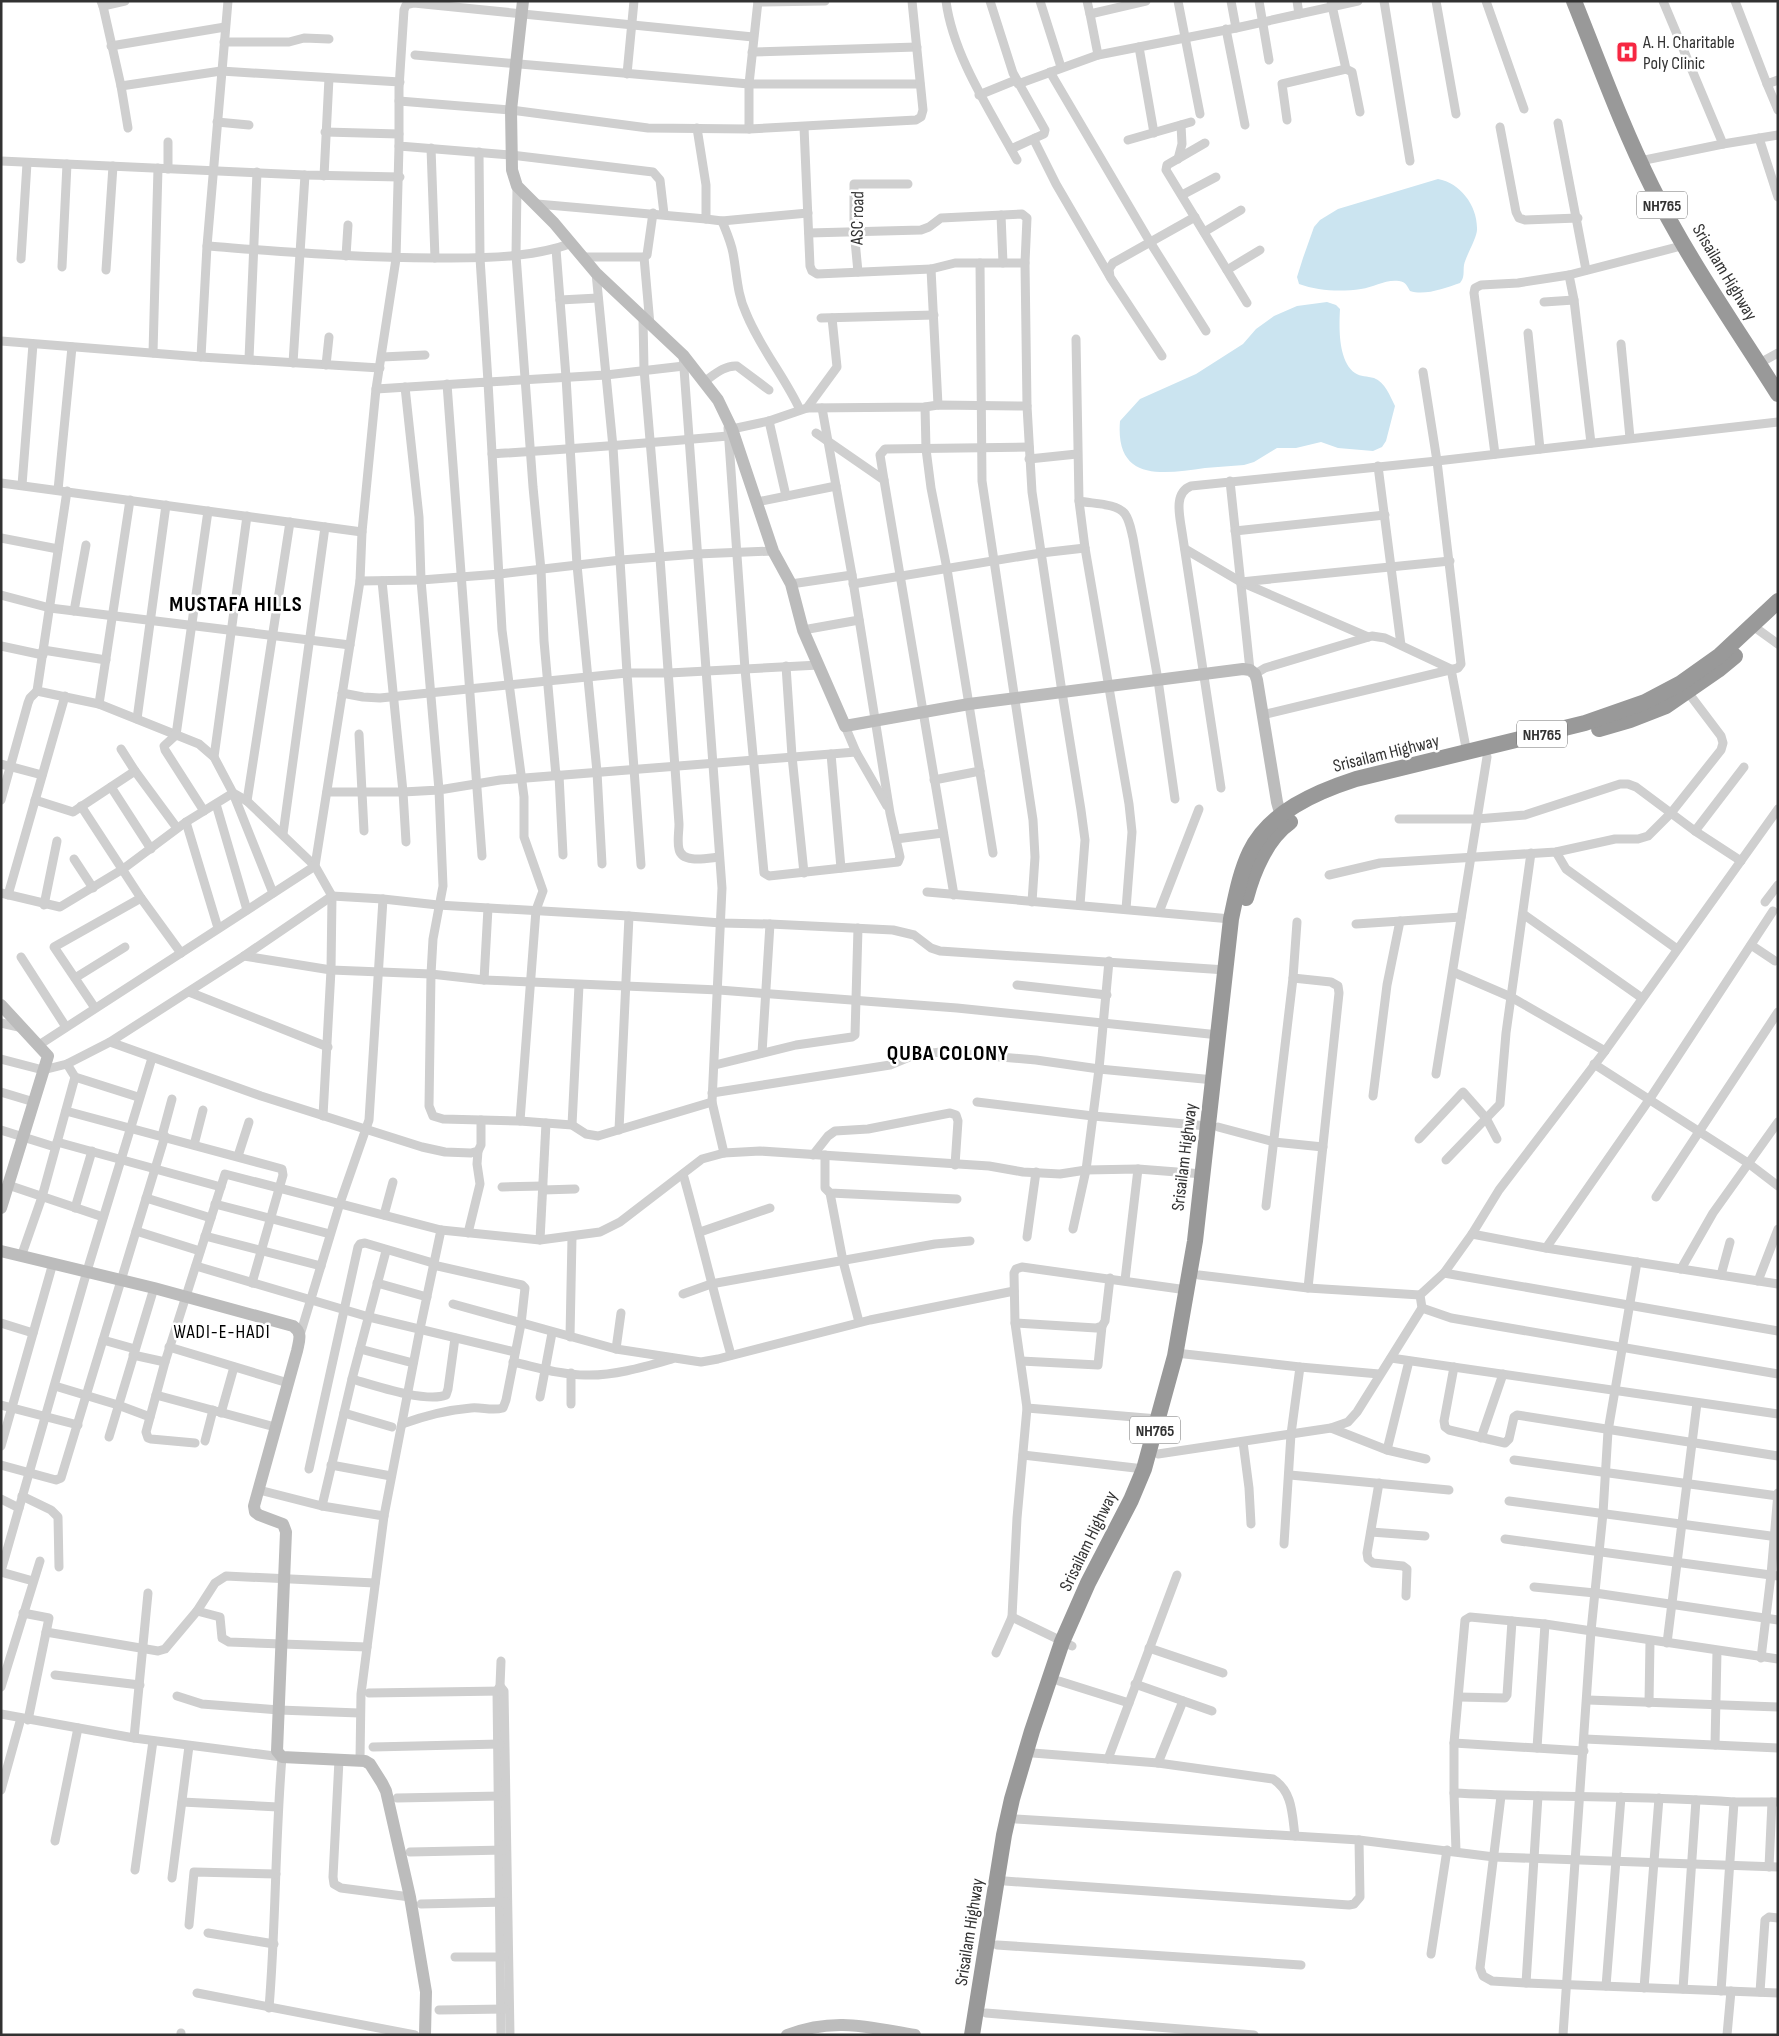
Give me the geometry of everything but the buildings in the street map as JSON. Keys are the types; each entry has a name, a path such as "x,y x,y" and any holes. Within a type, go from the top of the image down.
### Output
{"highway":[{"name":"Srisailam Highway","path":"1574,1 1644,160 1778,376"},
{"name":"Srisailam Highway","path":"1585,1 1644,160 1652,187 1685,245 1768,359 1778,394"},
{"name":"Srisailam Highway","path":"983,2035 1016,1819 1033,1754 1059,1680 1067,1644 1088,1582 1131,1500 1144,1469 1180,1353 1202,1174 1213,1126 1214,1080 1231,919 1238,883 1250,851 1263,830 1311,807 1372,783 1487,757 1630,720 1666,706 1718,670 1758,629 1778,601"},
{"name":"Srisailam Highway","path":"972,2035 1001,1853 1012,1799 1049,1677 1116,1546 1138,1508 1149,1485 1158,1454 1199,1275 1213,1126 1241,919 1249,885 1262,856 1284,820 1303,801 1327,788 1356,779 1585,723 1645,702 1681,683 1778,615"}],"street":[{"path":"125,1 102,4 121,86 128,128"},
{"path":"201,357 207,246 228,1"},
{"path":"627,74 634,1"},
{"path":"750,129 749,84 758,2 825,1"},
{"path":"399,101 511,110 648,128 750,129 916,120 921,117 923,110 912,1"},
{"path":"946,1 949,23 979,94 1017,160"},
{"path":"990,1 1017,82 1045,130 1044,134 1010,148"},
{"path":"1040,1 1061,68"},
{"path":"1087,1 1098,55"},
{"path":"1090,14 1146,1"},
{"path":"1178,1 1200,114"},
{"path":"1231,1 1231,29 1245,125"},
{"path":"1259,1 1269,60"},
{"path":"1297,1 1299,14"},
{"path":"979,94 1098,55 1262,23 1332,4 1358,1"},
{"path":"1384,1 1410,162"},
{"path":"1436,1 1456,114"},
{"path":"1486,1 1524,110"},
{"path":"1663,1 1723,144"},
{"path":"1736,1 1766,84 1778,110"},
{"path":"39,1044 316,866 360,581 362,532 376,389 396,259 400,177 399,101 404,10 406,5 414,3 523,8 632,26 753,36"},
{"path":"1332,4 1346,69"},
{"path":"523,8 511,110 512,170 517,186 516,255 530,452 541,570 544,641 558,776 563,855"},
{"path":"111,46 225,27"},
{"path":"224,42 290,42 304,38 329,39"},
{"path":"1139,46 1154,134"},
{"path":"752,52 916,47"},
{"path":"414,55 749,84 920,84"},
{"path":"1287,120 1282,84 1346,69 1352,72 1360,112"},
{"path":"121,86 222,71 400,82"},
{"path":"1050,72 1150,242 1206,331"},
{"path":"324,176 329,78"},
{"path":"1766,84 1778,80"},
{"path":"217,122 249,125"},
{"path":"1128,140 1191,122"},
{"path":"1558,123 1578,218 1586,270"},
{"path":"1178,159 1182,144 1181,125"},
{"path":"804,127 808,233 812,271 818,274 931,269 955,263 1025,264"},
{"path":"1500,127 1516,212 1519,218 1525,220 1578,218"},
{"path":"697,128 706,185 706,219"},
{"path":"325,132 399,134"},
{"path":"1644,160 1778,135"},
{"path":"1035,138 1035,142 1056,184 1109,274 1162,356"},
{"path":"1759,138 1778,197"},
{"path":"168,142 168,169"},
{"path":"1205,143 1165,167 1247,302"},
{"path":"399,146 512,155 653,172 660,180 664,214"},
{"path":"431,148 435,258"},
{"path":"479,152 480,258 502,630 524,797 524,837 543,891 536,910 520,1121"},
{"path":"1,161 324,176 400,177"},
{"path":"20,259 27,162"},
{"path":"62,267 67,164"},
{"path":"106,270 113,166"},
{"path":"153,353 158,168"},
{"path":"249,359 257,172"},
{"path":"293,363 305,175"},
{"path":"1182,195 1216,176"},
{"name":"ASC road","path":"858,272 854,230 854,184 908,184"},
{"path":"517,186 537,204 596,273 705,381 730,428 773,551 791,584 802,630 856,752 890,813"},
{"path":"537,204 722,220 808,213"},
{"path":"1204,232 1241,210"},
{"path":"583,257 644,257 649,252 653,213"},
{"path":"1001,215 1003,263"},
{"path":"808,233 854,230 921,230 929,227 941,218 1026,215 1025,264 1029,447 1041,553 1082,810 1085,840 1080,904"},
{"path":"1109,274 1109,269 1113,262 1195,217"},
{"path":"722,220 733,253 738,289 746,314 768,356 804,409"},
{"path":"346,256 348,225"},
{"path":"207,246 396,259 480,258 516,255 556,249 572,243"},
{"path":"1495,454 1475,288 1481,285 1518,283 1569,275 1685,245"},
{"path":"556,249 577,565 597,772 602,864"},
{"path":"1227,270 1260,250"},
{"path":"644,257 647,322 644,369 660,558 679,824 679,849 688,858 719,857"},
{"path":"980,263 982,481 1033,820 1035,857 1032,902"},
{"path":"931,269 938,405"},
{"path":"596,273 613,446 626,673 641,865"},
{"path":"1569,275 1574,300 1591,443"},
{"path":"560,300 598,298"},
{"path":"1544,302 1574,300"},
{"path":"821,318 934,315"},
{"path":"804,409 837,367 832,318"},
{"path":"1528,333 1540,448"},
{"path":"326,365 329,337"},
{"path":"1076,339 1079,501 1085,548 1110,685 1131,822 1126,909"},
{"path":"1,341 201,357 380,368"},
{"path":"22,485 33,344"},
{"path":"1621,344 1630,438"},
{"path":"1,800 6,765 30,698 37,691 43,653 58,549 72,347"},
{"path":"382,357 425,355"},
{"path":"376,389 606,374 644,369 683,360"},
{"path":"683,360 722,888 719,990 712,1097 724,1153"},
{"path":"705,381 725,368 737,366 769,390"},
{"path":"1262,715 1458,668 1461,664 1462,658 1437,461 1423,372"},
{"path":"447,384 482,856"},
{"path":"405,387 419,516 421,580 432,693 443,866 443,886 438,905 431,974 429,1106 433,1116 443,1119 520,1121 572,1125 586,1134 598,1136 712,1097 890,1065 914,1055 941,1052 1036,1060 1099,1069 1214,1080"},
{"path":"492,454 570,450 690,439 730,428 769,421 804,409 925,407 938,405 1027,406"},
{"path":"925,407 926,448 932,488 948,569 993,853"},
{"path":"730,428 746,669 764,873 769,876 898,862 900,857 890,813 822,408"},
{"path":"769,421 786,496"},
{"path":"1222,788 1180,509 1180,496 1185,488 1230,481 1437,461 1778,422"},
{"path":"816,433 884,480"},
{"path":"954,895 899,576 881,452 885,450 926,448 1029,447"},
{"path":"1030,459 1077,454"},
{"path":"1378,466 1401,645"},
{"path":"1230,481 1252,672 1262,715 1277,802 1284,820"},
{"path":"1,483 362,532"},
{"path":"757,502 836,486"},
{"path":"99,704 130,500"},
{"path":"1079,501 1117,508 1125,514 1129,522 1158,680 1175,799"},
{"path":"137,719 166,505"},
{"path":"204,811 165,750 166,743 176,735 208,511"},
{"path":"1235,531 1385,515"},
{"path":"214,757 247,516"},
{"path":"247,801 290,522"},
{"path":"283,834 325,527"},
{"path":"1,538 58,549"},
{"path":"74,611 86,545"},
{"path":"791,584 899,576 1041,553 1085,548"},
{"path":"1185,548 1241,582 1368,637"},
{"path":"360,581 421,580 541,570 620,560 773,551"},
{"path":"1241,582 1450,561"},
{"path":"382,581 403,792 406,842"},
{"path":"1,595 50,608 350,644"},
{"path":"802,630 859,620"},
{"path":"1758,629 1778,644"},
{"path":"845,726 969,704 1110,685 1243,669 1252,672 1368,637 1378,636 1451,669"},
{"path":"1,646 106,660"},
{"path":"342,693 362,697 394,696 626,673 668,673 819,665"},
{"path":"786,666 792,756 804,873"},
{"path":"1451,669 1467,753"},
{"path":"37,691 99,704 199,744 214,757 233,793 273,893"},
{"path":"1329,875 1380,863 1556,852 1615,839 1638,839 1648,836 1671,813 1721,750 1723,743 1721,736 1687,691"},
{"path":"65,696 35,800 4,894 44,905 60,907 123,869 177,828 233,793"},
{"path":"359,734 364,831"},
{"path":"121,749 177,828"},
{"path":"327,792 439,790 500,780 856,752"},
{"path":"831,754 841,868"},
{"path":"1436,1074 1487,757"},
{"path":"6,765 42,776"},
{"path":"1695,831 1744,767"},
{"path":"35,800 73,812 135,771"},
{"path":"934,780 980,771"},
{"path":"1399,818 1476,819 1525,815 1620,784 1628,784 1636,787 1695,831 1741,860"},
{"path":"111,787 150,849"},
{"path":"233,793 247,801 316,866 332,896 328,1047 323,1116"},
{"path":"216,804 248,910"},
{"path":"82,806 141,898 181,953"},
{"path":"1159,912 1199,809"},
{"path":"1199,1275 1308,1288 1420,1295 1444,1274 1472,1234 1499,1190 1605,1051 1778,809"},
{"path":"186,822 218,928"},
{"path":"896,839 943,833"},
{"path":"44,905 57,841"},
{"path":"1556,852 1566,869 1677,949"},
{"path":"1446,1160 1500,1104 1511,997 1531,853"},
{"path":"74,860 92,888"},
{"path":"1765,902 1778,885"},
{"path":"927,892 1032,902 1080,904 1231,919"},
{"path":"1,1059 43,1070 67,1064 110,1042 189,992 332,896 438,905 720,923 903,931 914,935 931,948 940,951 1226,970"},
{"path":"95,1008 54,947 141,898"},
{"path":"268,2008 274,1944 278,1807 282,1757 277,1751 286,1532 284,1524 259,1515 255,1512 254,1506 300,1335 330,1234 371,1108 383,899"},
{"path":"484,980 488,908"},
{"path":"1546,1248 1649,1100 1773,911"},
{"path":"1523,914 1642,998"},
{"path":"619,1130 629,916"},
{"path":"1356,924 1462,917"},
{"path":"1373,1096 1387,985 1400,921"},
{"path":"1266,1206 1293,978 1297,922"},
{"path":"762,1053 770,924"},
{"path":"715,1065 796,1045 855,1035 858,928"},
{"path":"1751,945 1775,962"},
{"path":"75,978 125,948"},
{"path":"21,956 66,1027"},
{"path":"244,956 331,970 431,974 531,983 719,990 957,1008 1218,1035"},
{"path":"1073,1229 1086,1170 1099,1069 1109,961"},
{"path":"1453,972 1511,997 1605,1051"},
{"path":"1293,978 1332,982 1338,986 1339,993 1308,1288"},
{"path":"572,1125 579,985"},
{"path":"1017,985 1107,995"},
{"path":"189,992 328,1047"},
{"path":"1,1005 39,1044 48,1056 1,1208"},
{"path":"1656,1197 1778,1012"},
{"path":"1,1023 23,1028"},
{"path":"110,1042 365,1130 446,1152 471,1153 478,1151"},
{"path":"33,1581 1,1572 86,1272 138,1097 152,1058"},
{"path":"67,1064 75,1077 138,1097"},
{"path":"1594,1064 1748,1163 1778,1186"},
{"path":"22,1254 42,1197 75,1077"},
{"path":"1,1092 34,1102"},
{"path":"1419,1139 1463,1092 1486,1118 1498,1139"},
{"path":"1,1465 56,1480 61,1478 155,1169 172,1099"},
{"path":"977,1102 1093,1116 1213,1126 1274,1142 1323,1147"},
{"path":"194,1144 203,1110"},
{"path":"66,1111 282,1169 283,1175 252,1283"},
{"path":"813,1155 828,1136 835,1132 868,1129 950,1113 956,1115 958,1121 955,1165"},
{"path":"468,1233 480,1184 476,1164 481,1144 481,1120"},
{"path":"238,1156 249,1122"},
{"path":"1681,1269 1713,1213 1778,1122"},
{"path":"540,1240 546,1123"},
{"path":"1,1130 120,1158 221,1187"},
{"path":"75,1208 92,1151"},
{"path":"195,1444 148,1438 146,1432 164,1362 225,1174 441,1230 540,1240 600,1232 620,1222 702,1159 724,1153 760,1151 825,1155 990,1166 1060,1174 1086,1170 1138,1169 1202,1174"},
{"path":"825,1155 824,1188 830,1193 958,1198"},
{"path":"1125,1280 1138,1169"},
{"path":"1027,1237 1036,1172"},
{"path":"683,1174 731,1354"},
{"path":"384,1215 393,1182"},
{"path":"8,1185 103,1217"},
{"path":"502,1186 575,1189"},
{"path":"830,1193 843,1261 859,1322"},
{"path":"146,1198 211,1218"},
{"path":"216,1204 330,1234"},
{"path":"700,1232 770,1208"},
{"path":"1758,1281 1778,1229"},
{"path":"360,1759 359,1712 397,1426 408,1394 441,1230"},
{"path":"136,1231 200,1251"},
{"path":"1472,1234 1546,1248 1778,1284"},
{"path":"205,1236 321,1266"},
{"path":"570,1337 572,1237"},
{"path":"682,1294 711,1284 935,1244 970,1240"},
{"path":"1721,1275 1730,1242"},
{"path":"309,1469 360,1244 522,1286 526,1292 503,1408 497,1410 475,1408 448,1410 397,1426 344,1413"},
{"path":"1,1250 154,1288 293,1326 298,1329 300,1335"},
{"path":"322,1506 330,1465 386,1251"},
{"path":"1563,2035 1588,1700 1591,1631 1603,1514 1608,1431 1628,1305 1637,1262"},
{"path":"1,1446 53,1263"},
{"path":"196,1266 369,1317 515,1352"},
{"path":"996,1653 1012,1617 1017,1518 1027,1408 1015,1323 1014,1273 1016,1269 1022,1267 1187,1290"},
{"path":"1444,1274 1778,1331"},
{"path":"1020,1361 1098,1365 1110,1278"},
{"path":"377,1283 427,1297"},
{"path":"108,1437 154,1288"},
{"path":"453,1304 552,1333 616,1349 701,1362 859,1322 1014,1291"},
{"path":"1158,1454 1331,1428 1348,1422 1357,1412 1422,1308 1420,1295"},
{"path":"1422,1308 1451,1318 1778,1374"},
{"path":"616,1349 621,1313"},
{"path":"1,1323 33,1333"},
{"path":"1015,1323 1096,1328 1102,1326"},
{"path":"540,1397 552,1333"},
{"path":"352,1379 408,1394 440,1397 446,1395 456,1338"},
{"path":"103,1340 164,1362"},
{"path":"169,1347 288,1384"},
{"path":"360,1349 414,1363"},
{"path":"1180,1353 1379,1374"},
{"path":"512,1362 545,1370 585,1375 645,1367 675,1358"},
{"path":"1391,1358 1778,1414"},
{"path":"1387,1450 1409,1361"},
{"path":"205,1440 234,1367"},
{"path":"1284,1544 1290,1475 1291,1434 1300,1367"},
{"path":"1454,1367 1444,1421 1446,1427 1481,1438 1508,1442 1514,1417 1517,1415 1608,1431 1778,1456"},
{"path":"571,1374 571,1404"},
{"path":"1481,1438 1502,1374"},
{"path":"55,1386 150,1417"},
{"path":"156,1395 275,1427"},
{"path":"1667,1643 1697,1403"},
{"path":"1,1405 78,1425"},
{"path":"1027,1408 1158,1419"},
{"path":"1331,1428 1387,1450 1426,1458"},
{"path":"1243,1442 1249,1488 1251,1524"},
{"path":"1023,1455 1144,1469"},
{"path":"1514,1460 1778,1495 1774,1576 1764,1618 1761,1658"},
{"path":"330,1465 391,1476"},
{"path":"1290,1475 1449,1490"},
{"path":"1379,1483 1368,1559 1372,1563 1403,1566 1407,1569 1406,1596"},
{"path":"259,1490 322,1506 384,1516"},
{"path":"22,1496 51,1510 58,1517 59,1567"},
{"path":"1,1499 19,1508"},
{"path":"1509,1501 1776,1536"},
{"path":"1371,1532 1425,1536"},
{"path":"1505,1538 1774,1576"},
{"path":"1,1687 40,1561"},
{"path":"1108,1759 1177,1575"},
{"path":"46,1632 158,1651 165,1649 197,1611 215,1583 226,1576 375,1583"},
{"path":"1534,1587 1595,1593 1778,1620"},
{"path":"134,1738 148,1593"},
{"path":"197,1611 220,1617 222,1638 229,1642 367,1647"},
{"path":"1,1790 4,1774 25,1719 49,1618 23,1612"},
{"path":"1012,1617 1067,1644"},
{"path":"1431,1954 1452,1851 1454,1743 1466,1620 1470,1617 1545,1624 1761,1658 1778,1659"},
{"path":"1459,1697 1505,1698 1507,1695 1512,1621"},
{"path":"1537,1748 1545,1624"},
{"path":"1649,1703 1650,1641"},
{"path":"1149,1648 1223,1673"},
{"path":"1715,1745 1717,1651"},
{"path":"501,1661 505,1957 505,2010 501,2035"},
{"path":"55,1675 140,1686"},
{"path":"1059,1680 1129,1703"},
{"path":"1135,1684 1212,1710"},
{"path":"369,1693 501,1689"},
{"path":"177,1696 202,1704 279,1710 359,1712"},
{"path":"1588,1700 1778,1707"},
{"path":"1158,1763 1183,1701"},
{"path":"1,1714 189,1746 282,1757 339,1760 360,1759 370,1764 386,1791 410,1896 426,1992 425,2035"},
{"path":"55,1841 78,1728"},
{"path":"1585,1739 1778,1748"},
{"path":"135,1870 154,1741"},
{"path":"1454,1743 1584,1751"},
{"path":"373,1747 501,1744"},
{"path":"172,1878 189,1746"},
{"path":"1033,1754 1158,1763 1273,1779 1281,1784 1289,1797 1296,1836"},
{"path":"339,1760 334,1884 341,1888 410,1896"},
{"path":"1016,1819 1359,1840 1494,1857 1774,1867 1775,1802 1580,1796 1501,1796 1454,1793"},
{"path":"398,1798 502,1796"},
{"path":"1501,1796 1480,1968 1483,1976 1492,1981 1526,1983 1778,1993"},
{"path":"1526,1983 1538,1796"},
{"path":"1606,1986 1621,1797"},
{"path":"1644,1988 1658,1798"},
{"path":"1683,1989 1696,1800"},
{"path":"182,1802 278,1807"},
{"path":"1720,1991 1734,1802"},
{"path":"1006,1881 1349,1905 1354,1904 1360,1897 1359,1840"},
{"path":"410,1852 503,1850"},
{"path":"190,1925 194,1872 276,1874"},
{"path":"421,1904 504,1902"},
{"path":"1760,1992 1765,1920 1769,1917 1778,1918"},
{"path":"208,1933 274,1944"},
{"path":"997,1945 1300,1965"},
{"path":"456,1957 505,1957"},
{"path":"1727,2035 1730,1991"},
{"path":"197,1993 415,2035"},
{"path":"439,2010 505,2010"},
{"path":"505,2010 510,2035"},
{"path":"986,2013 1254,2035"},
{"path":"787,2035 824,2024 853,2025 915,2035"}],"water":[{"path":"1438,179 1453,185 1466,196 1476,219 1477,232 1465,261 1463,277 1460,283 1422,293 1410,291 1405,283 1399,281 1389,281 1353,290 1330,290 1299,284 1297,277 1303,258 1314,227 1320,220 1338,209"},
{"path":"1327,302 1336,305 1340,309 1341,343 1349,368 1357,374 1378,380 1387,390 1395,406 1386,441 1382,447 1373,451 1338,448 1321,442 1296,448 1277,448 1254,462 1244,465 1173,472 1145,470 1134,464 1125,455 1120,441 1120,421 1140,399 1196,374 1243,344 1256,329 1274,316 1297,306"}],"place":[{"name":"A. H. Charitable Poly Clinic","path":"1627,52"}],"district":[{"name":"MUSTAFA HILLS","path":"236,603"},
{"name":"QUBA COLONY","path":"948,1052"},
{"name":"WADI-E-HADI","path":"222,1331"}]}
